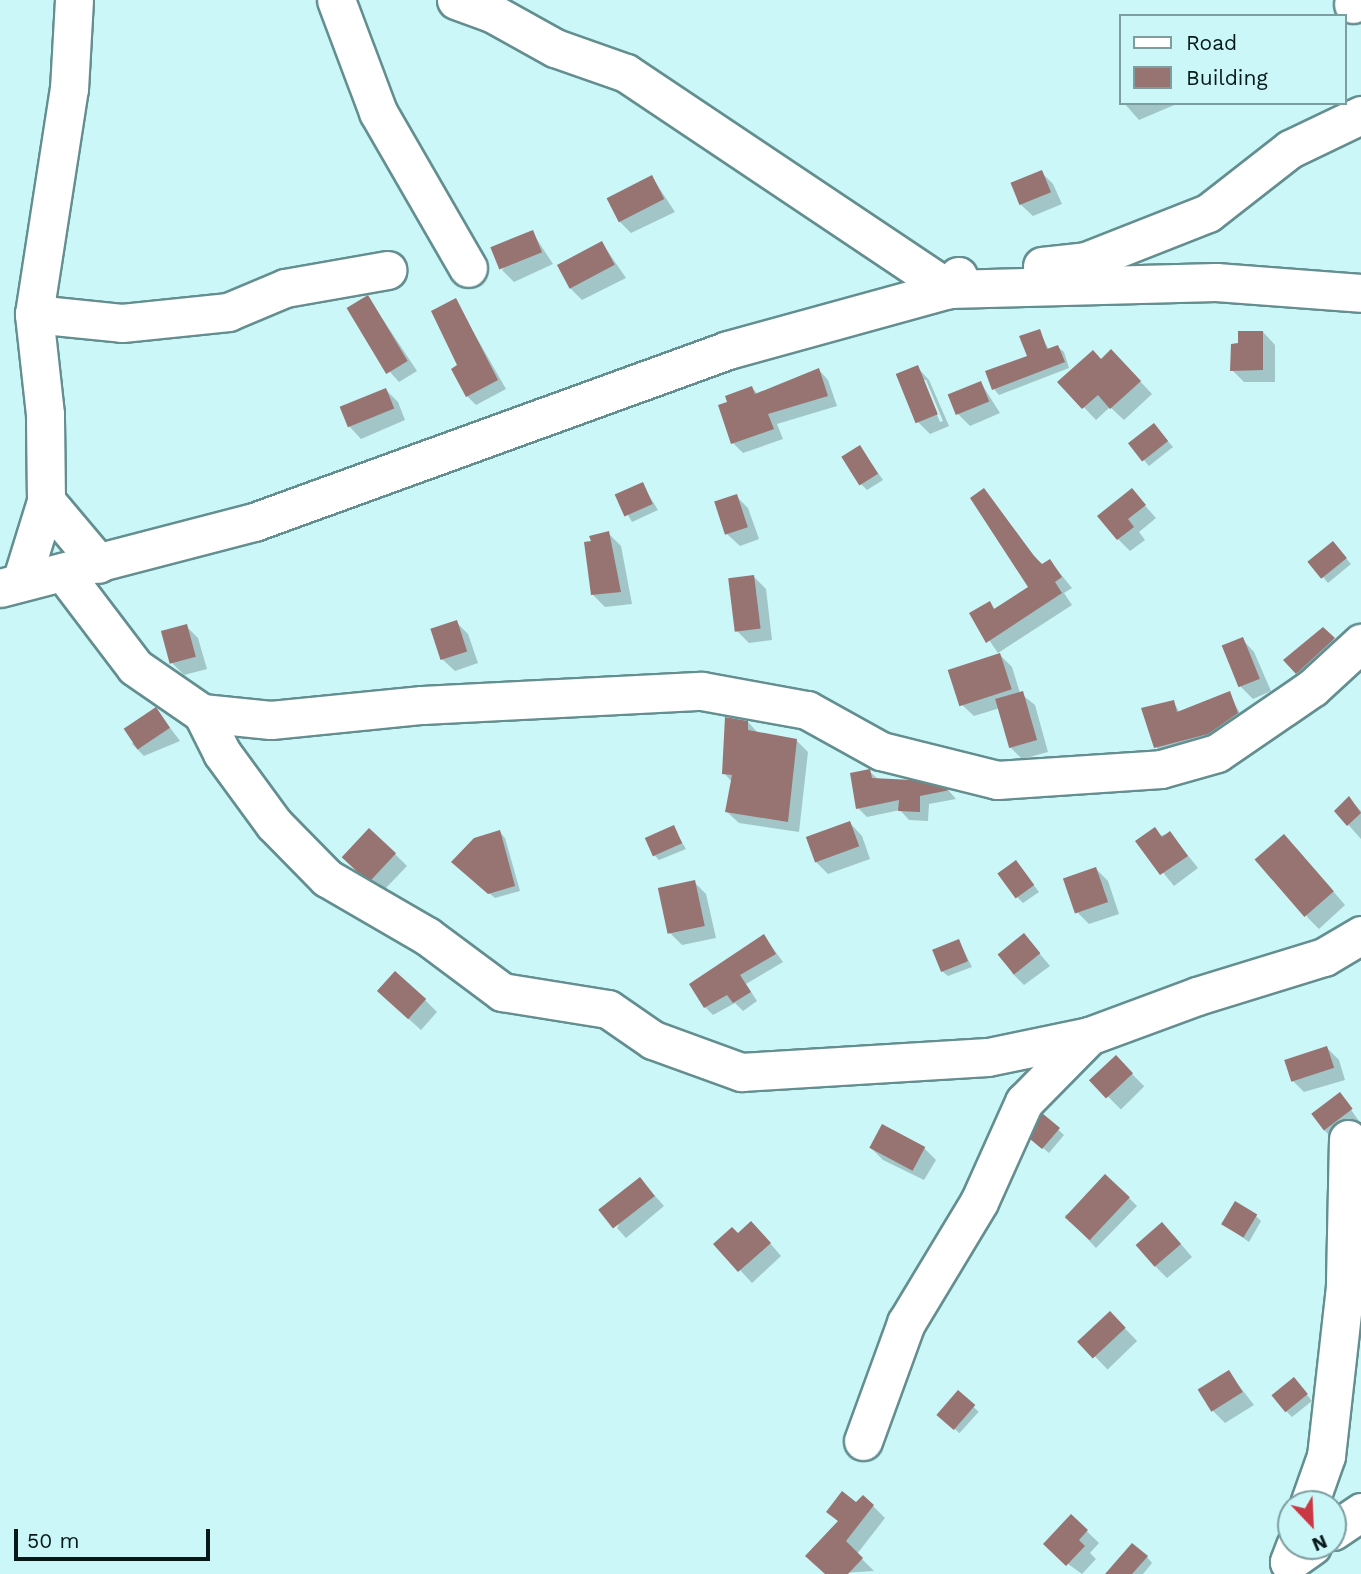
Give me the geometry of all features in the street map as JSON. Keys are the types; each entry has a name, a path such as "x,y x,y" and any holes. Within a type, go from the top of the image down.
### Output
{"street":[{"path":"10,585 46,501 45,414 34,314 69,89 74,0"},
{"path":"336,0 378,112 468,268"},
{"path":"456,0 492,13 555,48 626,72 957,278 1216,282 1361,293"},
{"path":"10,585 254,523 728,350 957,278 1001,270 1086,261 1208,214 1290,149 1361,115"},
{"path":"34,314 122,323 228,312 285,288 387,270"},
{"path":"46,501 99,564"},
{"path":"63,572 135,667 202,713 271,720 422,705 702,691 807,710 881,751 997,780 1161,769 1217,753 1312,688 1361,643"},
{"path":"202,713 222,753 274,824 327,878 427,936 502,992 608,1009 653,1040 741,1072 988,1057 1089,1036 1197,996 1324,957 1361,934"},
{"path":"863,1441 906,1323 979,1202 1024,1101 1089,1036"},
{"path":"1315,1490 1326,1456 1353,1284 1348,1139"}],"building":[{"path":"1042,170 1051,192 1019,205 1010,183"},
{"path":"652,175 664,199 619,222 607,198"},
{"path":"533,230 542,252 499,269 490,247"},
{"path":"602,241 615,265 570,289 557,265"},
{"path":"368,295 408,361 386,374 347,308"},
{"path":"456,298 498,380 466,397 451,369 457,365 431,311"},
{"path":"1040,329 1047,349 1058,345 1065,362 992,390 985,371 1027,356 1019,336"},
{"path":"1238,331 1263,331 1263,370 1230,371 1231,344 1238,343"},
{"path":"1111,349 1141,381 1110,409 1098,395 1082,409 1057,382 1093,350 1101,359"},
{"path":"918,365 938,414 916,423 896,374"},
{"path":"819,368 828,396 768,414 774,429 731,444 718,405 727,402 725,396 752,386 755,394"},
{"path":"981,381 989,401 956,415 948,394"},
{"path":"386,388 394,408 348,427 340,407"},
{"path":"1154,423 1168,441 1142,461 1128,443"},
{"path":"860,445 878,474 859,485 841,457"},
{"path":"643,482 653,504 624,517 615,495"},
{"path":"984,488 1034,556 1042,564 1050,559 1062,577 1055,582 1062,593 986,643 969,613 990,601 994,609 1028,587 970,498"},
{"path":"1132,488 1146,505 1128,519 1134,527 1117,540 1097,516"},
{"path":"737,494 748,527 725,535 714,501"},
{"path":"609,531 621,592 591,595 584,542 591,541 589,536"},
{"path":"1333,541 1347,558 1321,579 1307,562"},
{"path":"754,575 761,629 735,632 728,578"},
{"path":"457,620 467,651 441,660 430,629"},
{"path":"187,624 196,657 170,664 161,631"},
{"path":"1323,627 1335,638 1296,674 1283,660"},
{"path":"1243,637 1260,679 1239,687 1222,646"},
{"path":"1000,653 1012,689 959,706 948,670"},
{"path":"1023,691 1037,740 1009,748 995,699"},
{"path":"1230,691 1238,713 1208,734 1154,748 1141,708 1174,700 1177,712"},
{"path":"156,707 170,728 138,750 124,729"},
{"path":"725,717 748,721 748,730 797,739 788,822 725,812 732,775 722,774"},
{"path":"870,769 872,778 912,780 950,790 920,796 920,812 898,811 899,800 856,809 850,773"},
{"path":"1349,796 1361,813 1347,826 1334,811"},
{"path":"850,821 859,846 815,862 806,837"},
{"path":"674,825 682,843 653,856 645,838"},
{"path":"1155,827 1162,837 1170,831 1188,856 1160,875 1135,841"},
{"path":"369,828 396,853 369,882 342,857"},
{"path":"500,830 515,886 488,894 451,862 474,838"},
{"path":"1284,834 1334,891 1304,917 1255,860"},
{"path":"1016,860 1034,885 1016,899 997,874"},
{"path":"1096,867 1108,902 1075,913 1063,878"},
{"path":"695,880 705,926 668,934 658,888"},
{"path":"1024,933 1040,953 1014,975 998,954"},
{"path":"764,934 776,954 740,975 751,992 733,1003 727,995 704,1008 689,984"},
{"path":"959,939 968,961 941,972 932,950"},
{"path":"395,971 426,999 408,1019 377,991"},
{"path":"1327,1046 1334,1068 1291,1082 1284,1060"},
{"path":"1116,1055 1133,1073 1106,1099 1089,1080"},
{"path":"1340,1092 1353,1109 1324,1130 1311,1114"},
{"path":"1042,1113 1060,1128 1042,1149 1030,1139"},
{"path":"882,1124 925,1147 913,1171 869,1148"},
{"path":"1105,1174 1130,1197 1090,1240 1065,1217"},
{"path":"640,1177 655,1196 613,1229 598,1210"},
{"path":"1235,1201 1257,1214 1243,1238 1221,1224"},
{"path":"751,1221 771,1243 738,1272 713,1244 732,1227 738,1233"},
{"path":"1162,1222 1181,1244 1155,1267 1136,1245"},
{"path":"1110,1311 1126,1328 1093,1359 1077,1342"},
{"path":"1229,1370 1243,1392 1211,1412 1198,1390"},
{"path":"1294,1377 1308,1394 1285,1412 1271,1395"},
{"path":"958,1390 975,1405 954,1430 936,1415"},
{"path":"842,1491 856,1502 863,1495 874,1505 846,1541 863,1558 848,1574 825,1574 805,1556 838,1521 826,1512"},
{"path":"1071,1514 1088,1530 1079,1540 1085,1546 1066,1566 1043,1544"},
{"path":"1132,1543 1148,1556 1132,1574 1105,1574"}]}
